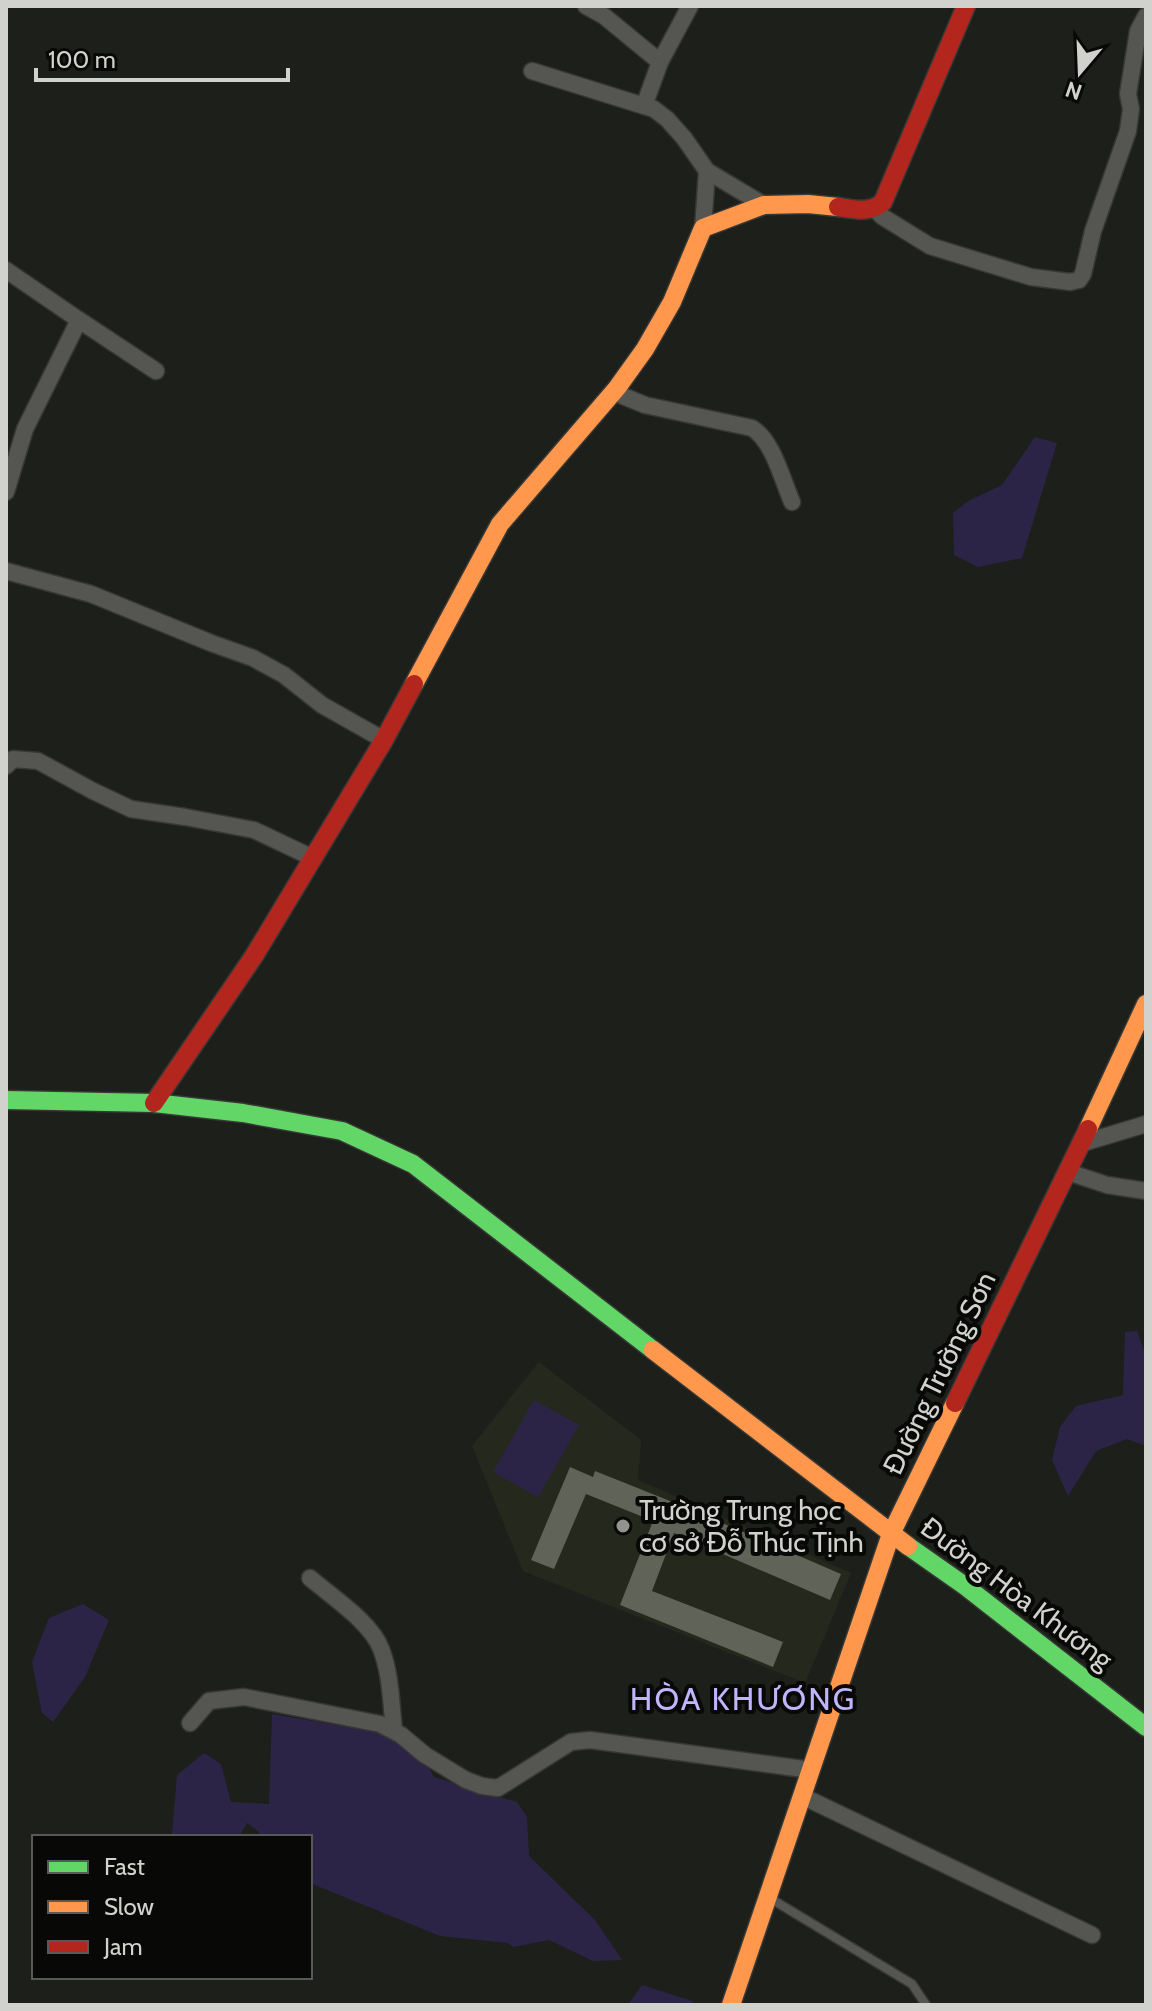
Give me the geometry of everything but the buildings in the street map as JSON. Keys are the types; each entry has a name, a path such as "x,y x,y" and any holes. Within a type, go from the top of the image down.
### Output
{"main road":[{"path":"154,1103 254,956 384,740 500,524 617,388 645,349 672,302 703,228 764,205 808,204 875,209 889,191 966,6"},
{"name":"Đường Trường Sơn","path":"731,2005 891,1534 1082,1143 1146,1004"},
{"name":"Đường Hòa Khương","path":"6,1100 154,1103 243,1113 342,1131 413,1164 1146,1727"}],"street":[{"path":"586,6 604,16 660,62"},
{"path":"644,106 660,62 690,6"},
{"path":"875,209 930,246 1031,277 1070,282 1079,280 1128,131 1131,109 1128,94 1138,31 1146,16"},
{"path":"532,71 654,109 684,138 707,171 764,205"},
{"path":"703,228 707,171"},
{"path":"6,270 156,371"},
{"path":"6,492 25,429 79,320"},
{"path":"617,388 623,396 645,405 752,428 760,433 770,448 792,502"},
{"path":"6,571 91,594 253,658 284,675 322,705 384,740"},
{"path":"6,766 13,759 38,761 131,809 254,830 313,858"},
{"path":"1082,1143 1146,1124"},
{"path":"1068,1172 1107,1185 1146,1191"},
{"path":"310,1578 370,1629 381,1648 394,1730"},
{"path":"190,1723 209,1701 244,1697 350,1717 394,1730 445,1769 482,1786 498,1788 571,1742 590,1740 811,1770"},
{"path":"802,1796 1092,1935"}],"lane":[{"path":"768,1897 912,1984 926,2005"}],"shaded area":[{"path":"1035,437 1057,443 1022,558 978,567 954,555 953,513 968,501 1002,485"},
{"path":"1137,1331 1146,1355 1146,1446 1127,1439 1096,1451 1068,1496 1052,1460 1060,1427 1076,1406 1123,1395 1125,1332"},
{"name":"Trường Trung học cơ sở Đỗ Thúc Tịnh","path":"539,1362 641,1440 638,1480 851,1573 805,1683 523,1571 472,1446"},
{"path":"534,1400 579,1425 538,1497 493,1472"},
{"path":"83,1604 109,1620 85,1677 53,1722 42,1713 32,1662 49,1618"},
{"path":"272,1714 412,1738 434,1777 517,1802 527,1817 529,1856 595,1920 622,1960 593,1961 549,1940 513,1947 508,1943 440,1936 312,1884 312,1835 260,1835 247,1823 240,1835 172,1834 177,1775 204,1753 221,1764 231,1802 269,1804"},
{"path":"642,1985 692,2001 693,2005 628,2005"}],"traffic: fast":[{"path":"6,1100 154,1103 243,1113 342,1131 413,1164 653,1350"},
{"path":"908,1546 965,1586 1146,1727"}],"traffic: slow":[{"path":"414,684 500,524 617,388 645,349 672,302 703,228 764,205 838,207"},
{"path":"1088,1129 1146,1004"},
{"path":"653,1350 908,1546"},
{"path":"731,2005 891,1534 955,1403"}],"traffic: jam":[{"path":"838,207 867,209 883,202 966,6"},
{"path":"154,1103 254,956 384,740 414,684"},
{"path":"955,1403 1088,1129"}],"place":[{"name":"Trường Trung học cơ sở Đỗ Thúc Tịnh","path":"623,1526"}],"district":[{"name":"HÒA KHƯƠNG","path":"743,1698"}]}
